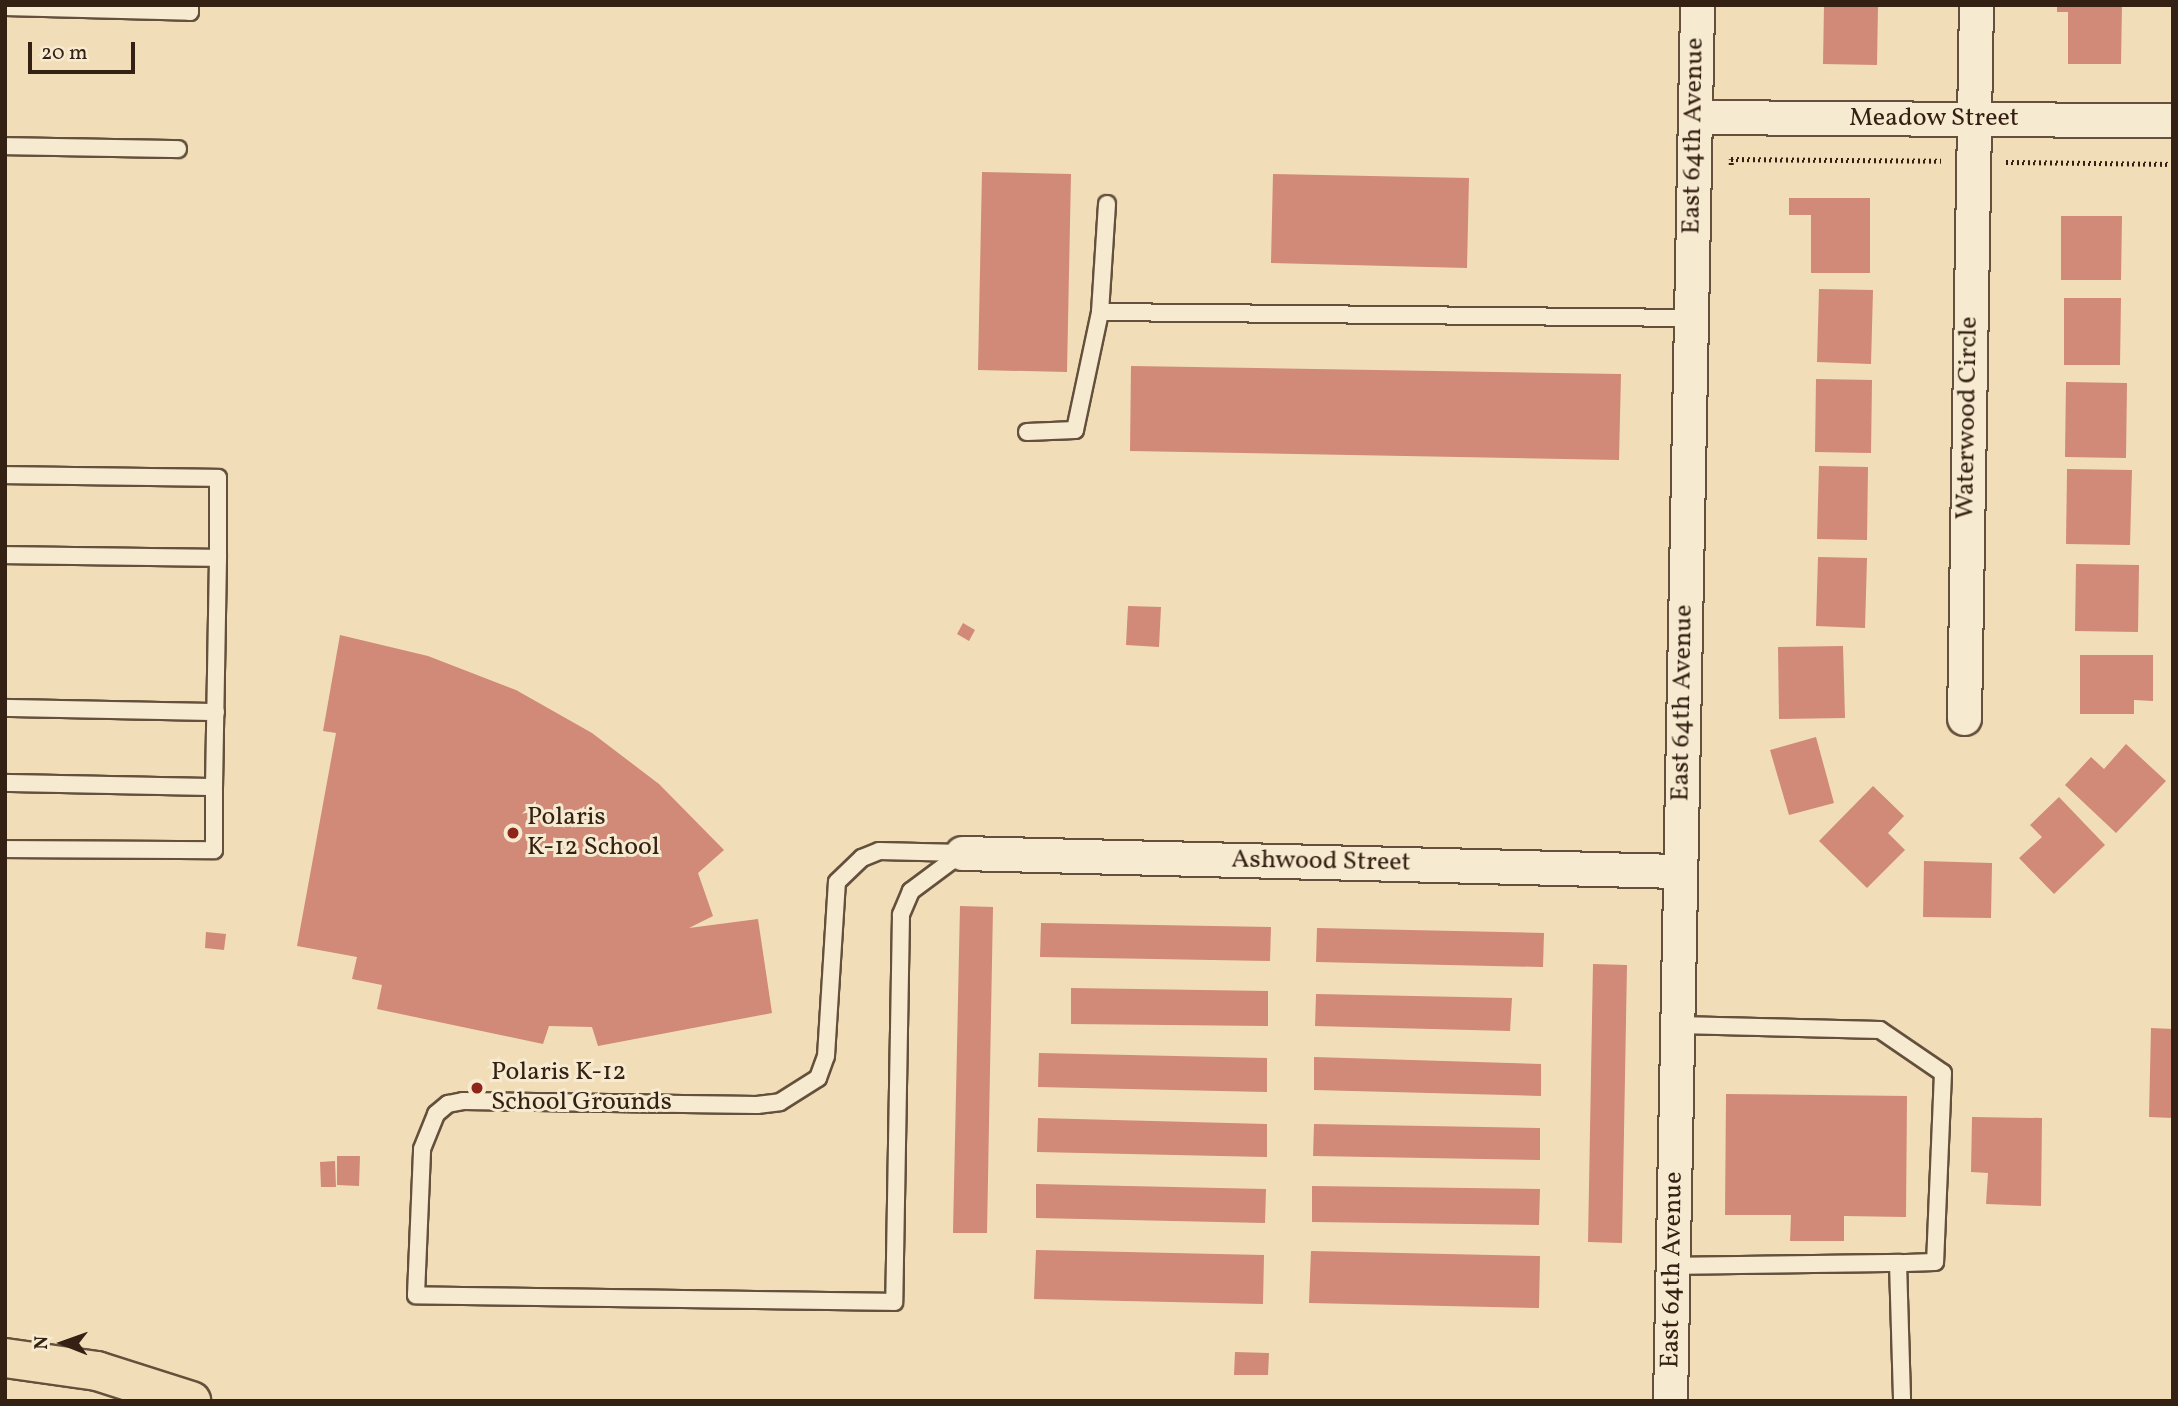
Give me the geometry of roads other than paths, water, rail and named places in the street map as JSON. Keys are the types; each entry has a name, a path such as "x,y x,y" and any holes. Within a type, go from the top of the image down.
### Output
{"main road":[{"path":"5,1339 191,1401"},
{"path":"5,1357 97,1371"}],"street":[{"name":"East 64th Avenue","path":"1670,1401 1697,5"},
{"name":"Waterwood Circle","path":"1964,718 1976,5"},
{"name":"Meadow Street","path":"1695,117 2173,120"},
{"name":"Ashwood Street","path":"962,853 1680,871"}],"lane":[{"path":"5,7 89,7 190,12 190,5"},
{"path":"5,146 178,149"},
{"path":"1027,432 1075,430 1100,312 1107,204"},
{"path":"1100,312 1691,318"},
{"path":"5,475 218,478 214,850 5,849"},
{"path":"5,555 218,558"},
{"path":"5,708 216,712"},
{"path":"5,783 214,786"},
{"path":"879,851 962,853 911,891 901,915 894,1301 416,1296 422,1150 436,1114 463,1101 757,1105 780,1102 799,1094 818,1078 826,1056 836,882 862,858 879,851"},
{"path":"1673,1266 1935,1262 1943,1073 1880,1030 1678,1025"},
{"path":"1898,1263 1902,1401"}],"place":[{"name":"Polaris K-12 School","path":"513,833"},
{"name":"Polaris K-12 School Grounds","path":"477,1088"}]}
